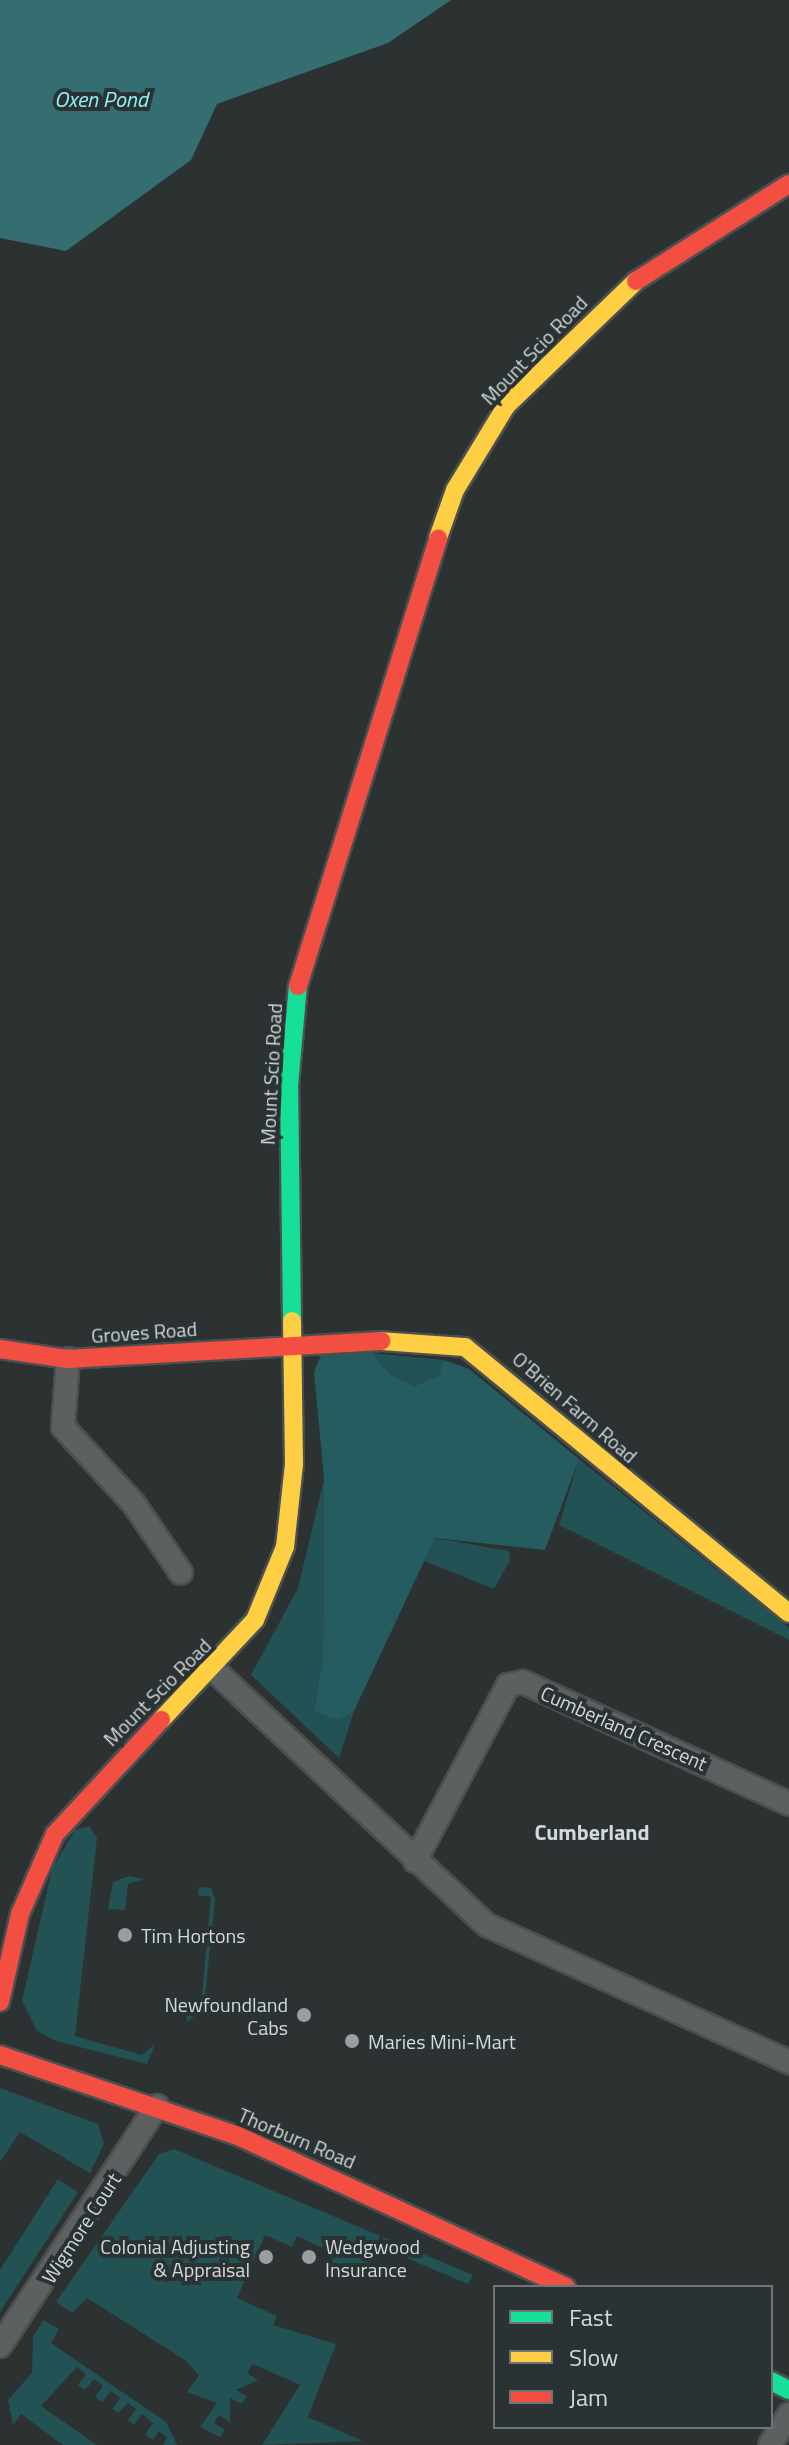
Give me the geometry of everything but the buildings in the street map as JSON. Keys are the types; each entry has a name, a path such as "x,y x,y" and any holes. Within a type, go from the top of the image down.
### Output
{"street":[{"name":"Mount Scio Road","path":"0,2002 20,1914 55,1834 213,1669 255,1620 285,1547 294,1464 289,1086 298,988 388,677 455,490 506,406 612,302 671,254 789,184"},
{"name":"Groves Road","path":"0,1349 68,1359 291,1342"},
{"name":"O'Brien Farm Road","path":"291,1342 443,1342 485,1357 789,1613"},
{"path":"68,1359 63,1427 134,1504 181,1573"},
{"path":"213,1669 487,1925 789,2062"},
{"name":"Cumberland Crescent","path":"415,1861 508,1685 523,1682 789,1804"},
{"name":"Thorburn Road","path":"0,2055 157,2106 340,2180 562,2285"},
{"name":"Wigmore Court","path":"0,2346 157,2106"},
{"path":"770,2445 789,2415"}],"shaded area":[{"path":"344,1349 372,1353 390,1374 415,1386 439,1375 444,1360 469,1369 579,1459 545,1550 435,1538 354,1711 339,1720 314,1711 323,1658 324,1479 314,1372 321,1355"},
{"path":"372,1353 444,1360 439,1375 415,1386 390,1374"},
{"path":"579,1459 789,1628 789,1640 559,1525"},
{"path":"324,1479 323,1658 314,1710 339,1720 354,1711 339,1758 251,1675 298,1588"},
{"path":"435,1538 509,1551 510,1560 494,1589 424,1561"},
{"path":"89,1826 97,1838 75,2036 142,2055 155,2044 147,2064 56,2041 37,2031 22,2001 52,1869 75,1830"},
{"path":"129,1876 144,1879 128,1884 125,1910 108,1909 113,1882"},
{"path":"199,1887 211,1888 215,1899 204,2006 188,2022 182,2006 201,2006 211,1897 198,1895"},
{"path":"0,2088 98,2124 104,2144 90,2173 20,2132 0,2162"},
{"path":"174,2149 473,2275 468,2284 378,2246 362,2280 330,2264 334,2253 297,2236 292,2247 265,2235 237,2298 277,2316 273,2325 336,2344 308,2417 363,2441 262,2445 300,2385 253,2364 247,2373 258,2380 236,2390 247,2396 242,2404 230,2398 230,2422 219,2415 214,2423 225,2430 220,2437 200,2427 217,2403 187,2392 199,2375 185,2360 87,2298 72,2313 56,2302 159,2154"},
{"path":"58,2179 78,2192 0,2312 0,2270"},
{"path":"43,2320 59,2329 51,2343 166,2422 177,2445 163,2445 167,2438 159,2431 153,2440 145,2434 153,2423 142,2414 134,2425 128,2420 136,2409 128,2403 118,2413 112,2409 120,2398 111,2391 102,2402 95,2397 103,2386 94,2379 85,2390 78,2385 86,2374 77,2367 41,2406 97,2445 63,2445 21,2414 13,2425 8,2400 32,2373 33,2337"}],"water":[{"name":"Oxen Pond","path":"0,0 451,0 388,43 217,104 191,160 66,251 0,238"}],"traffic: fast":[{"path":"292,1321 289,1086 298,986"},
{"path":"773,2382 789,2390"}],"traffic: slow":[{"path":"438,538 455,490 506,406 636,281"},
{"path":"161,1720 255,1620 285,1547 294,1464 292,1321"},
{"path":"381,1341 465,1347 789,1613"}],"traffic: jam":[{"path":"636,281 789,184"},
{"path":"298,986 438,538"},
{"path":"0,1349 68,1359 381,1341"},
{"path":"0,2002 20,1914 55,1834 161,1720"},
{"path":"0,2055 238,2136 562,2285"}],"place":[{"name":"Tim Hortons","path":"125,1935"},
{"name":"Newfoundland Cabs","path":"304,2015"},
{"name":"Maries Mini-Mart","path":"352,2041"},
{"name":"Colonial Adjusting & Appraisal","path":"266,2257"},
{"name":"Wedgwood Insurance","path":"309,2257"}],"district":[{"name":"Cumberland","path":"592,1833"}]}
